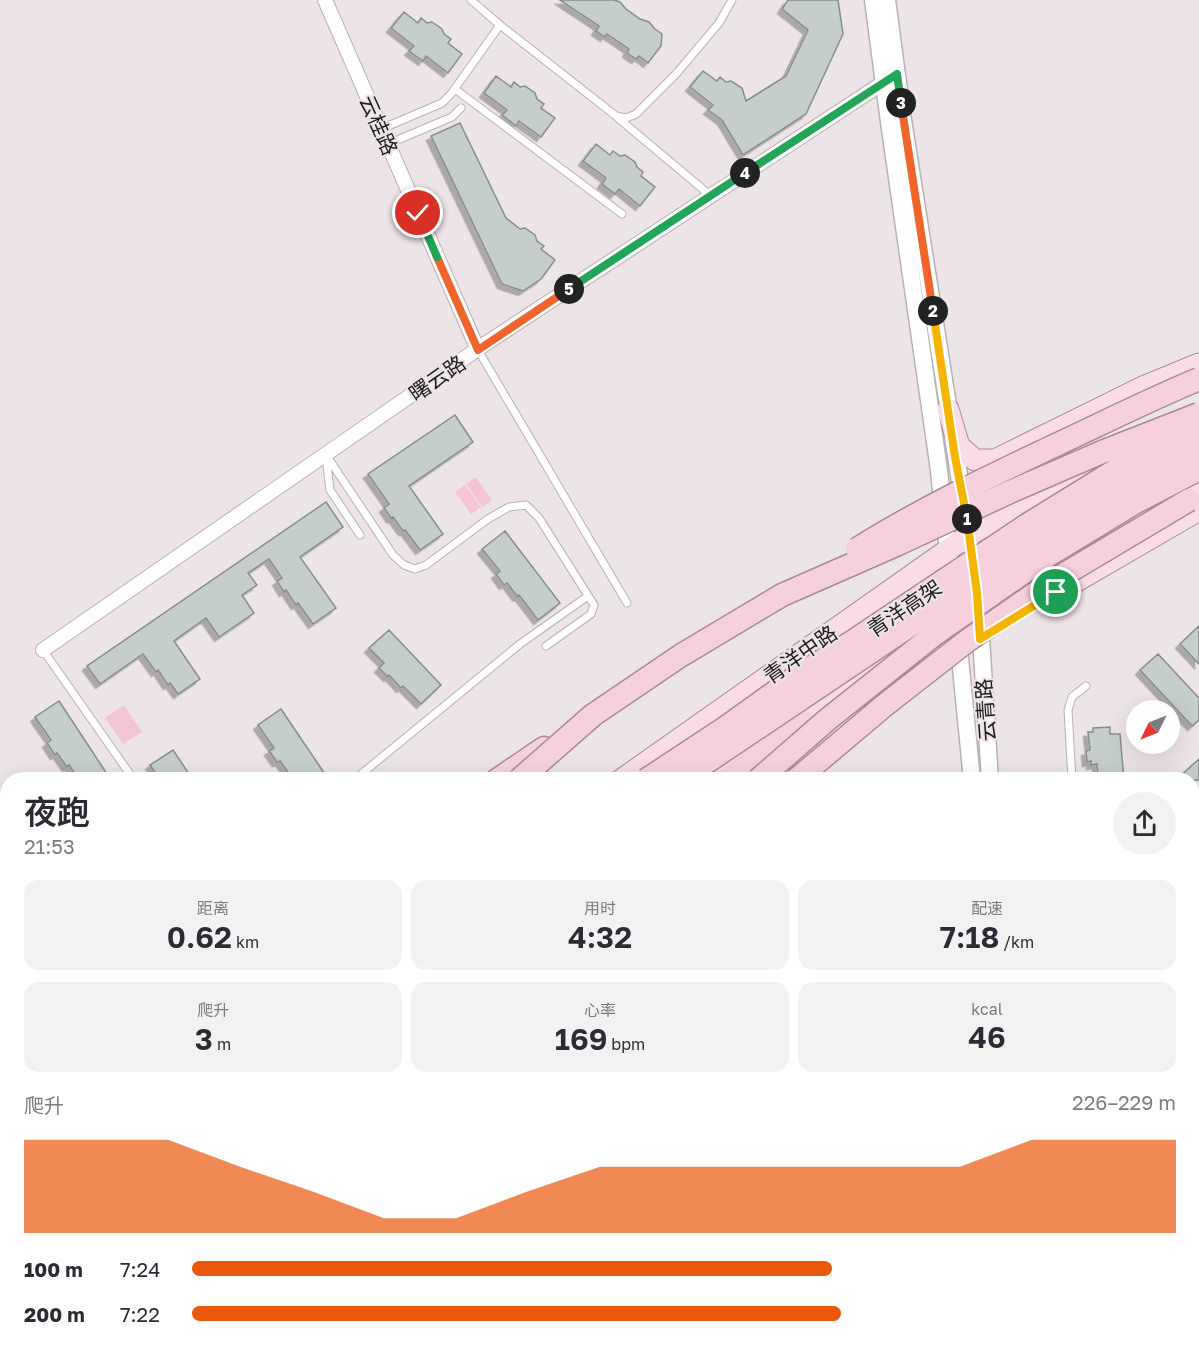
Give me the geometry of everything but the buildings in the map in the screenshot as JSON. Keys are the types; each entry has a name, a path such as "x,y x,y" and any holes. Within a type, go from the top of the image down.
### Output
{"highway":[{"path":"509,772 680,656 890,529 1002,470 1199,379"},
{"path":"782,595 1012,491 1199,414"},
{"name":"青洋高架","path":"658,772 796,677 1027,525 1116,470 1199,427"},
{"name":"青洋高架","path":"692,772 1037,540 1125,486 1199,448"},
{"path":"767,772 828,719 944,627 1047,556 1134,502 1199,469"},
{"path":"805,772 885,705 967,641 1053,581 1196,497"},
{"path":"716,772 778,727 890,639"},
{"path":"528,772 593,715"},
{"path":"736,772 802,721"}],"main road":[{"path":"948,409 960,446 975,460 995,460 1143,387 1199,364"},
{"path":"969,535 1143,387"},
{"name":"青洋中路","path":"632,772 969,535 1199,404"},
{"path":"768,772 800,748 955,609 977,593 1084,520 1199,460"},
{"path":"959,641 979,617 1042,573 1133,517 1196,497"},
{"path":"712,772 873,681 959,641 980,639 1056,592 1196,497"}],"street":[{"name":"云桂路","path":"325,0 478,350"},
{"path":"873,0 890,78"},
{"path":"887,0 890,78"},
{"name":"曙云路","path":"43,650 478,350 890,78"},
{"name":"云青路","path":"890,78 969,535 977,593 989,772"},
{"name":"云青路","path":"890,78 959,641 971,772"}],"lane":[{"path":"471,0 616,116 711,196"},
{"path":"616,116 626,118 636,114 676,75 719,23 732,0"},
{"path":"381,129 442,103 455,89 500,25"},
{"path":"455,89 622,214"},
{"path":"388,144 452,117 461,108"},
{"path":"478,350 627,603"},
{"path":"326,455 330,490 360,535"},
{"path":"326,455 393,555 404,565 415,569 426,565 488,519 509,507 526,505 539,518 594,605 591,614 546,646"},
{"path":"364,772 520,644 588,596"},
{"path":"43,650 128,772"},
{"path":"1072,772 1068,710 1072,698 1086,686"}],"shaded area":[{"path":"476,477 492,500 482,507 466,484"},
{"path":"465,485 481,507 471,514 455,492"},
{"path":"124,705 142,732 123,744 105,718"}],"route":[{"path":"418,213 478,350 897,74 969,535 980,639 1056,592"}]}
